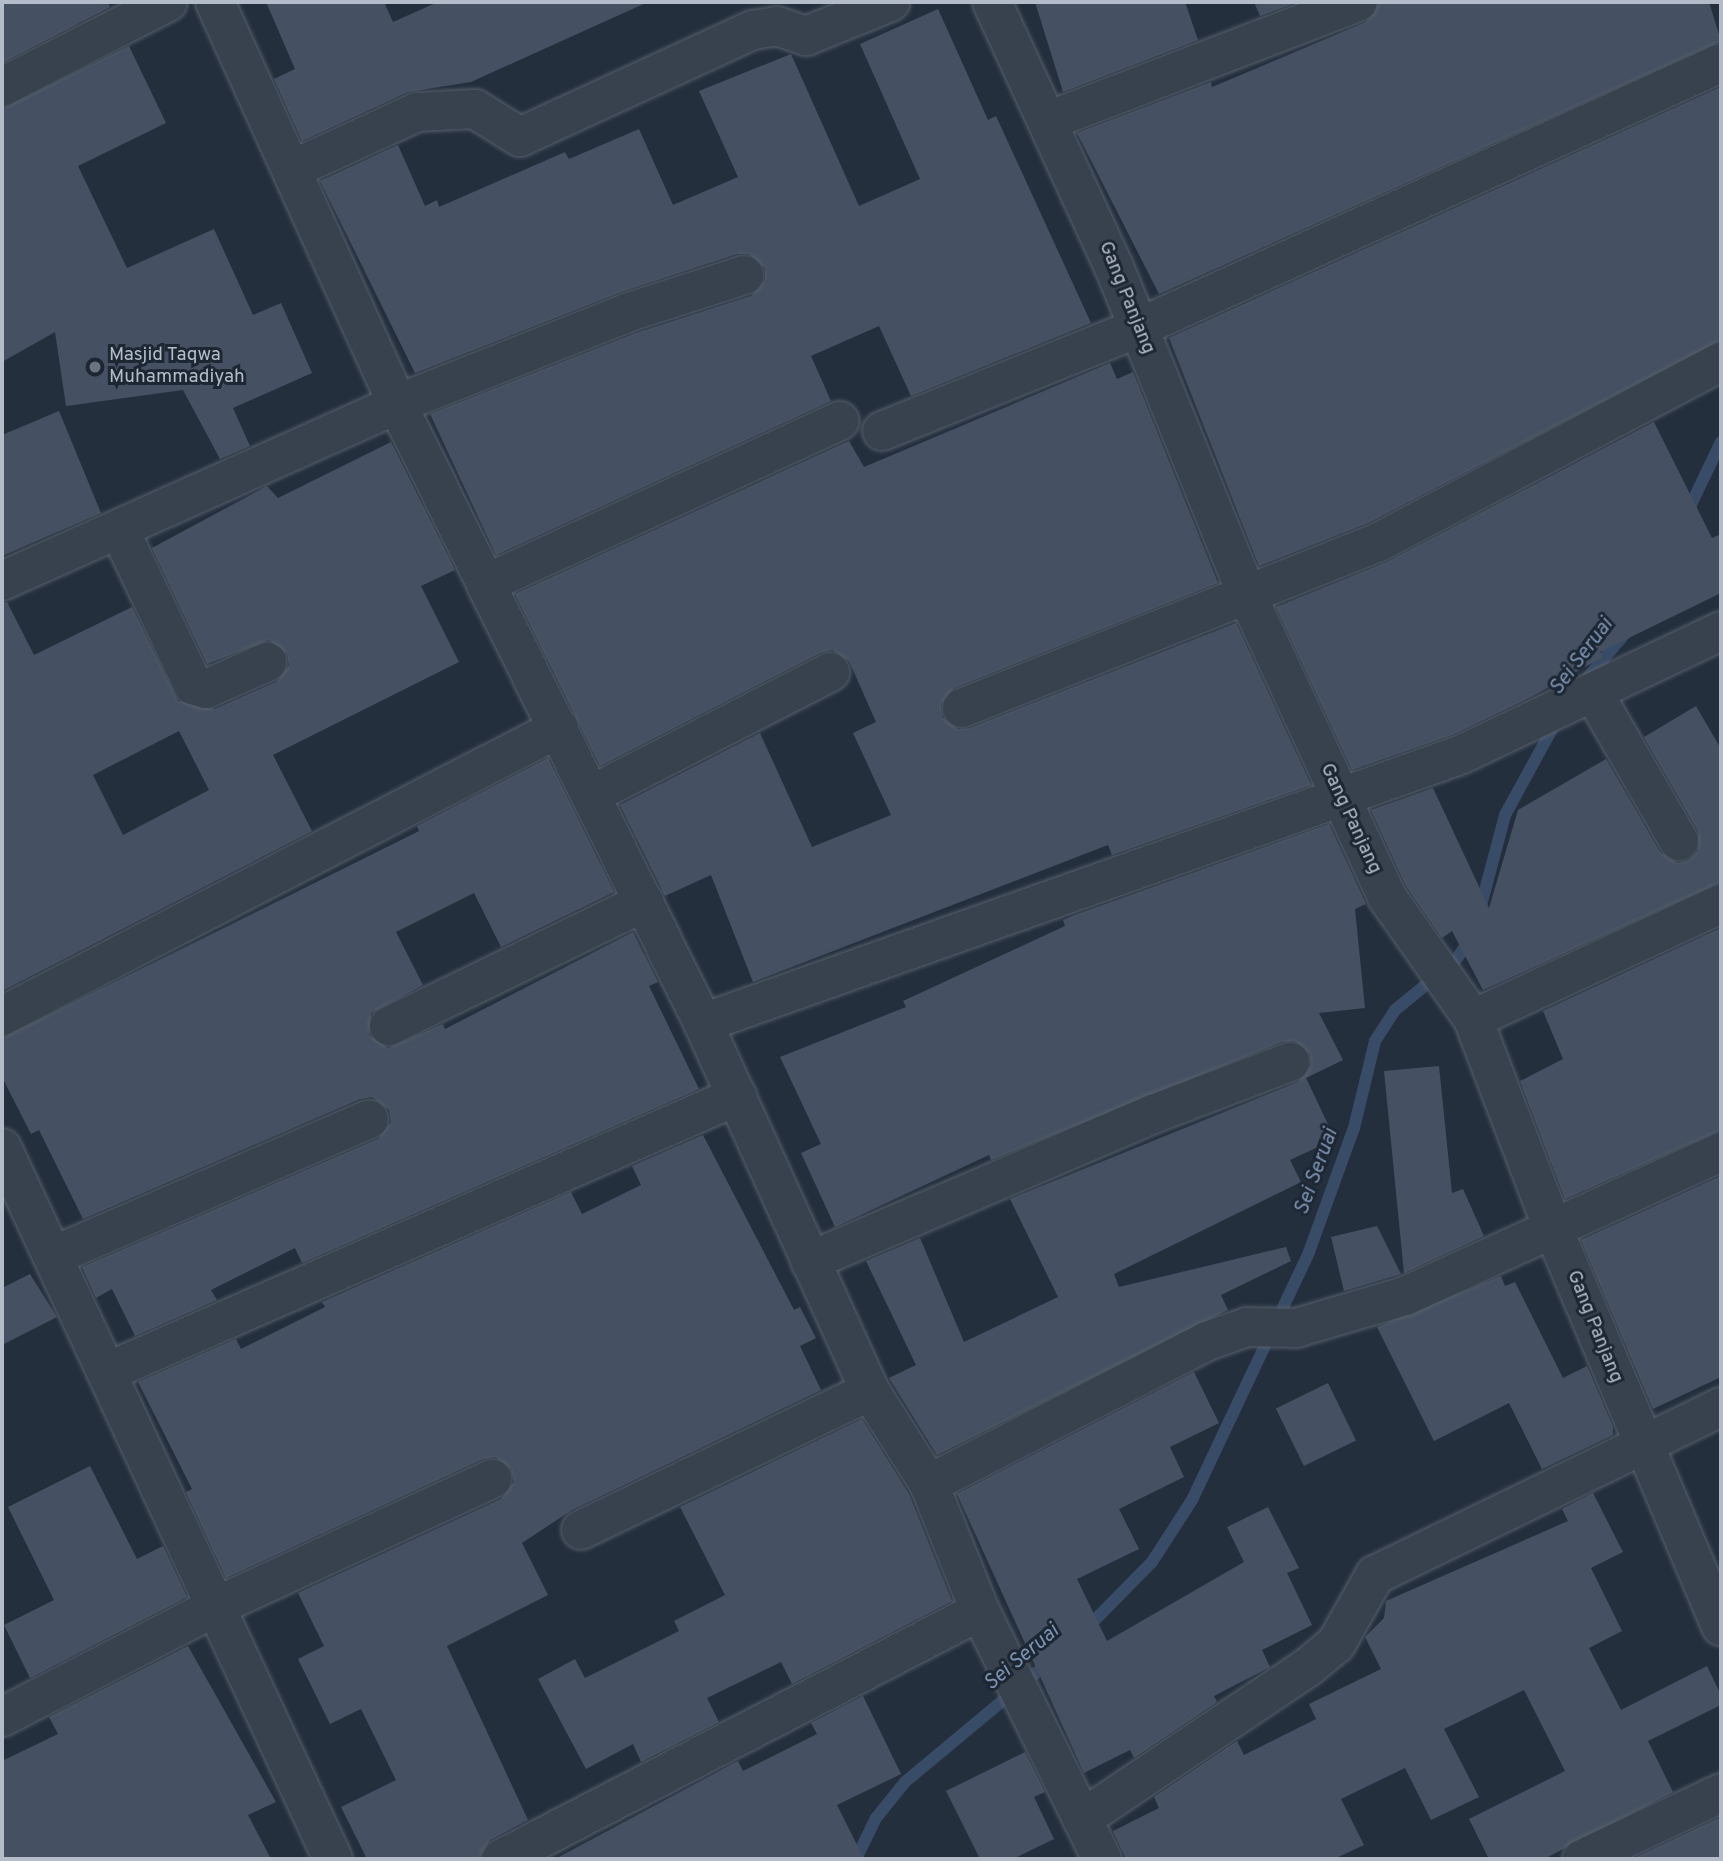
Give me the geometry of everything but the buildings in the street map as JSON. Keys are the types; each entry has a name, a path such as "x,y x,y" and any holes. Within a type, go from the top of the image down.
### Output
{"street":[{"path":"2,87 168,2"},
{"path":"215,2 293,169 397,404 703,1023 870,1391 929,1484 979,1611 1102,1859"},
{"path":"293,169 417,112 475,109 520,137 753,30 777,26 814,34 890,2"},
{"name":"Gang Panjang","path":"992,2 1048,121 1138,328 1247,595 1387,897 1426,955 1464,1003 1554,1231 1721,1626"},
{"path":"1048,121 1358,2"},
{"path":"883,431 1138,328 1721,63"},
{"path":"2,581 397,404 629,312 744,275"},
{"path":"962,708 1247,595 1462,504 1721,362"},
{"path":"487,583 840,421"},
{"path":"119,529 193,685 206,689 267,663"},
{"path":"703,1023 1340,797 1501,737 1588,697 1716,645"},
{"path":"591,794 830,672"},
{"path":"1588,697 1679,841"},
{"path":"2,1016 559,728"},
{"path":"389,1026 644,902"},
{"path":"1464,1003 1721,904"},
{"path":"810,1261 1153,1114 1290,1062"},
{"path":"107,1372 737,1097"},
{"path":"54,1255 369,1119"},
{"path":"2,1148 219,1605 333,1859"},
{"path":"929,1484 1131,1376 1247,1327 1296,1328 1405,1296 1554,1231 1721,1152"},
{"path":"581,1530 870,1391"},
{"path":"1082,1819 1307,1668 1336,1644 1374,1575 1721,1407"},
{"path":"2,1717 219,1605 492,1479"},
{"path":"501,1859 979,1611"},
{"path":"1582,1859 1721,1793"}],"waterway":[{"name":"Sei Seruai","path":"1686,515 1721,442"},
{"name":"Sei Seruai","path":"1588,677 1628,630"},
{"name":"Sei Seruai","path":"1479,913 1505,815 1557,720"},
{"name":"Sei Seruai","path":"1086,1629 1152,1562 1192,1500 1309,1252 1354,1128 1375,1041 1395,1010 1455,961 1472,937"},
{"name":"Sei Seruai","path":"856,1859 876,1818 905,1782 1049,1662"}],"place":[{"name":"Masjid Taqwa Muhammadiyah","path":"95,367"}]}
